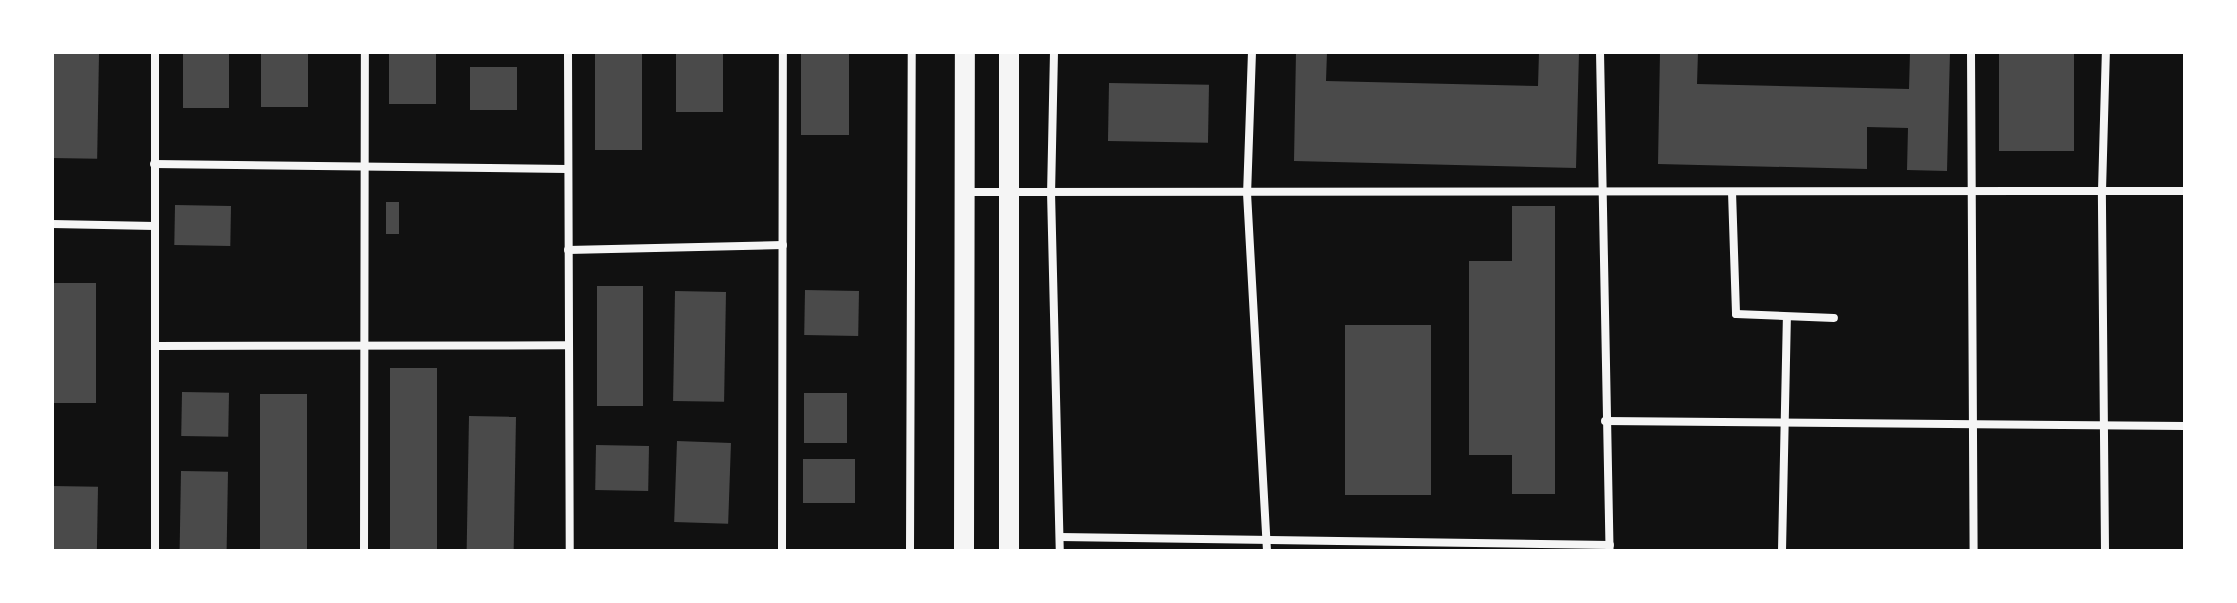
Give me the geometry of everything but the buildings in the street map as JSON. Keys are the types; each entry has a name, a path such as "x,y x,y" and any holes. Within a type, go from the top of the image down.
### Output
{"main road":[{"path":"964,551 965,52"},
{"path":"1009,52 1009,551"}],"street":[{"path":"155,52 155,551"},
{"path":"364,551 365,52"},
{"path":"568,52 570,551"},
{"path":"782,551 783,52"},
{"path":"910,551 912,52"},
{"path":"1054,52 1051,192 1060,551"},
{"path":"1252,52 1247,193 1267,551"},
{"path":"1060,537 1610,548 1605,421 1600,52"},
{"path":"1971,52 1974,551"},
{"path":"2105,551 2102,191 2106,52"},
{"path":"154,164 567,169"},
{"path":"965,192 2185,191"},
{"path":"1732,192 1734,311 1741,316 1834,318"},
{"path":"52,224 155,226"},
{"path":"568,250 783,245"},
{"path":"1782,551 1781,420 1787,319"},
{"path":"156,346 568,345"},
{"path":"1605,421 1781,420 2185,426"}]}
